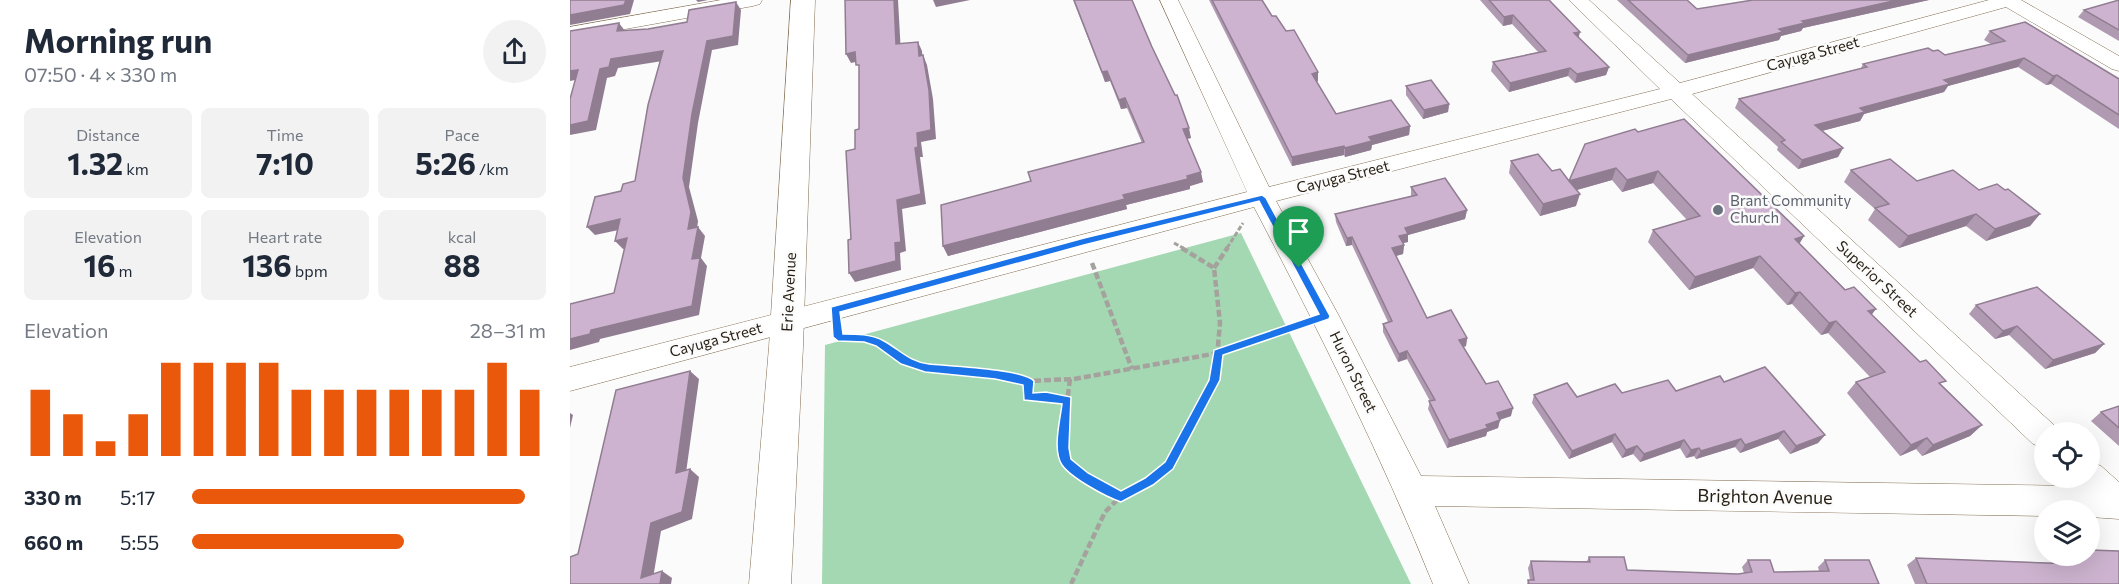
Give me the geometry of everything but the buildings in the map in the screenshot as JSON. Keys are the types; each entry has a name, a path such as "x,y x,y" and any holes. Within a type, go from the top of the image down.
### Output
{"main road":[{"name":"Erie Avenue","path":"770,584 787,322 803,0"}],"street":[{"path":"570,33 753,0"},
{"name":"Huron Street","path":"1169,0 1262,198 1325,316 1412,491 1451,584"},
{"name":"Superior Street","path":"1578,0 2034,426"},
{"path":"2010,0 2119,65"},
{"name":"Cayuga Street","path":"570,379 1084,242 1676,91 2010,0"},
{"path":"2100,486 2118,503"},
{"name":"Brighton Avenue","path":"1412,491 2118,503"}],"path":[{"path":"1071,584 1105,512 1121,497 1149,481 1169,465 1215,380 1220,323 1214,268 1244,222 1232,205"},
{"path":"1145,227 1214,268"},
{"path":"1084,242 1132,369"},
{"path":"834,309 838,337 864,338 879,342 905,361 925,368 995,375 1028,381 1070,379 1218,353 1325,316"},
{"path":"1070,379 1064,448 1066,462 1084,477 1121,497"},
{"path":"1028,381 1028,397 1067,400"}],"green space":[{"path":"1241,233 1411,584 822,584 825,345"}],"place":[{"name":"Brant Community Church","path":"1718,210"}],"route":[{"path":"1262,198 1299,268 1325,316 1218,353 1215,380 1169,465 1149,481 1121,497 1084,477 1066,462 1064,448 1067,400 1028,397 1028,381 995,375 925,368 905,361 879,342 864,338 838,337 834,309 1084,242 1262,198"}]}
